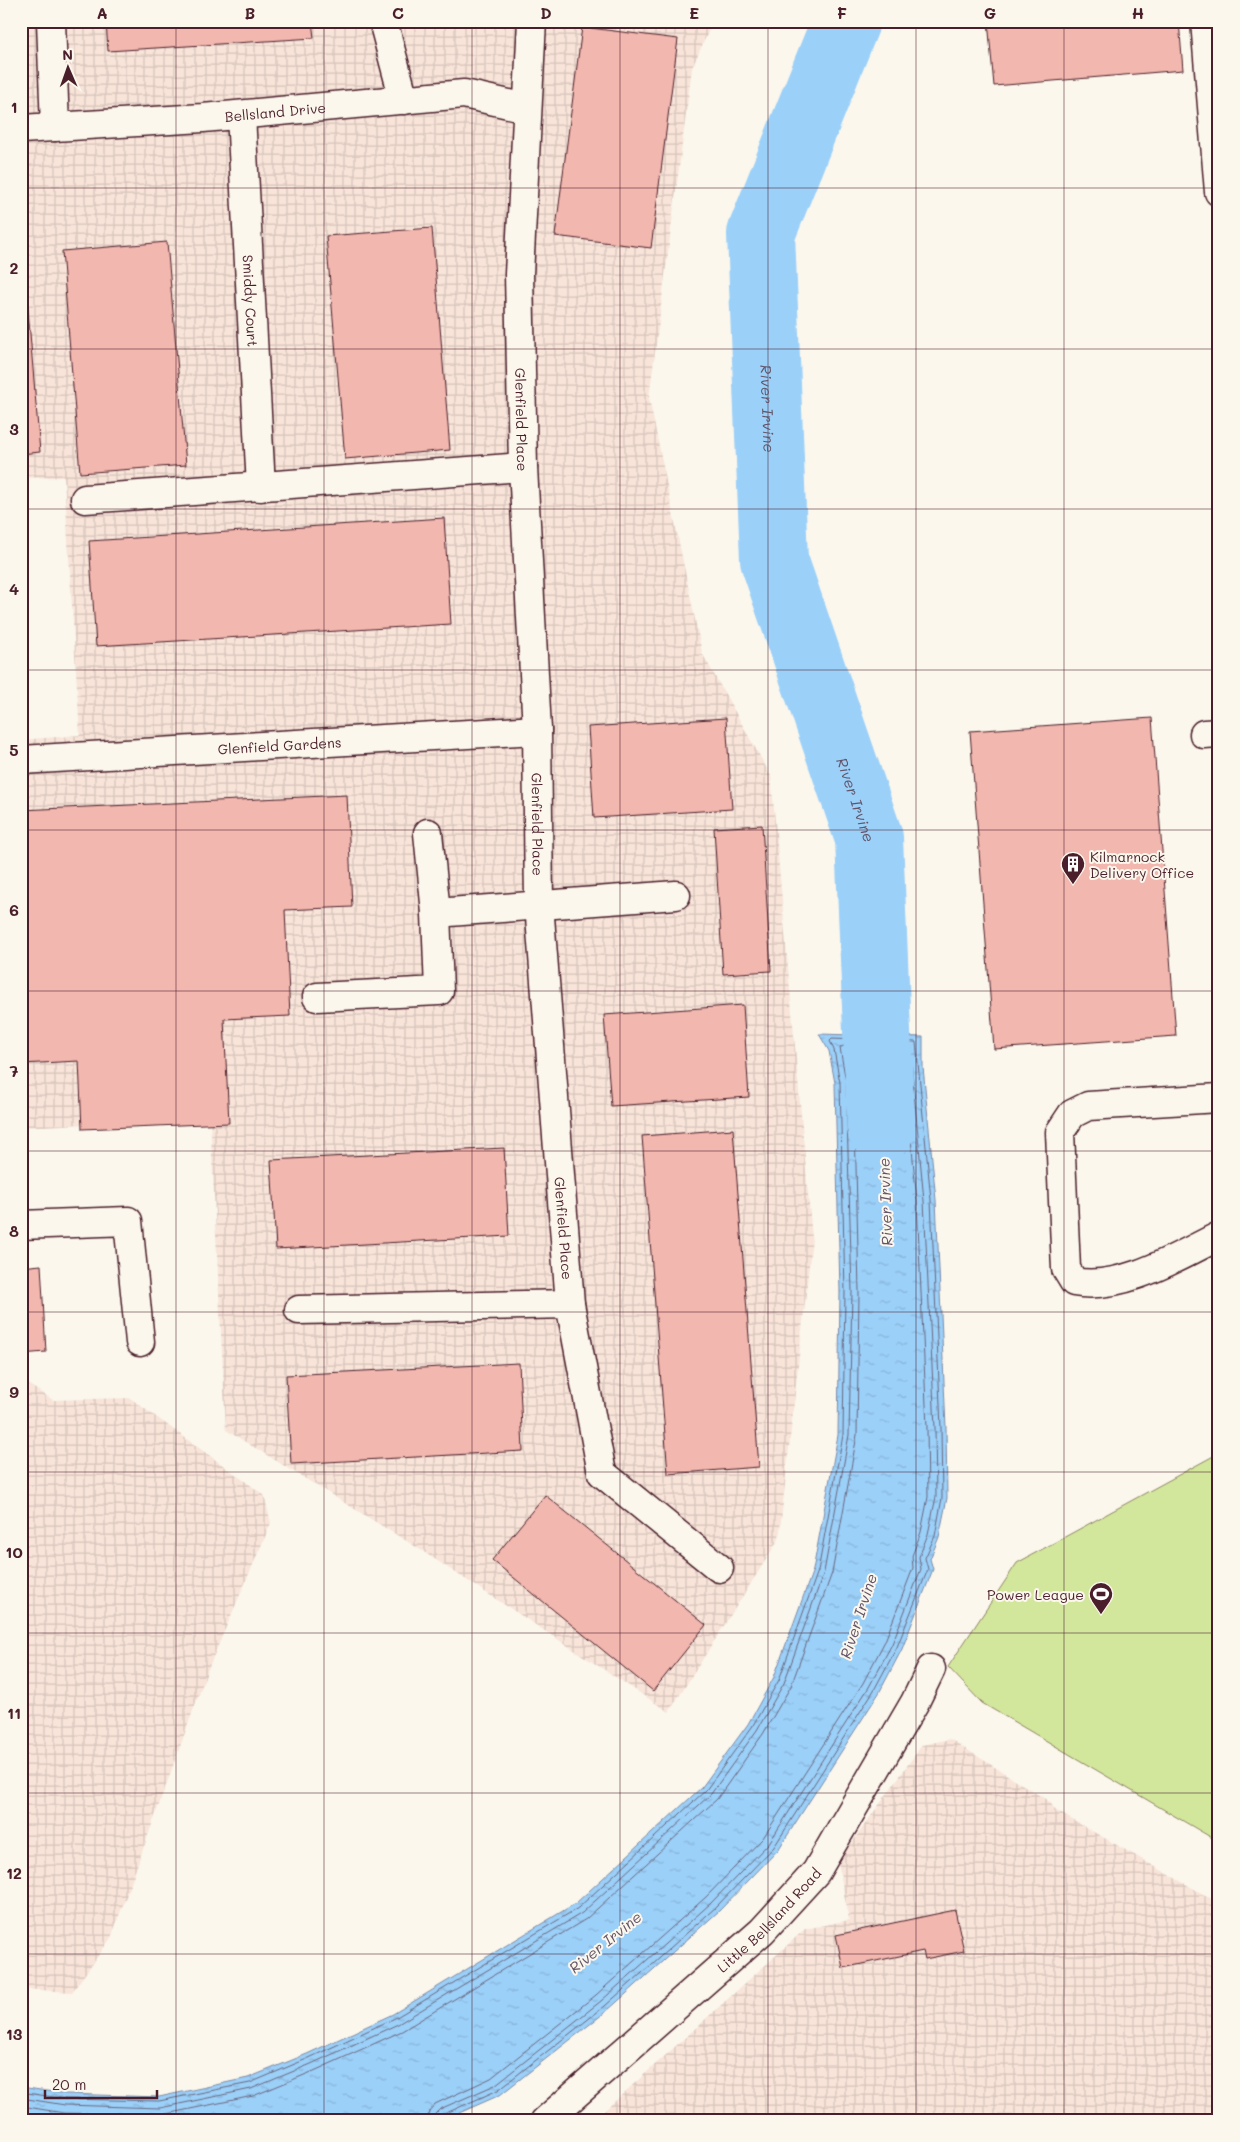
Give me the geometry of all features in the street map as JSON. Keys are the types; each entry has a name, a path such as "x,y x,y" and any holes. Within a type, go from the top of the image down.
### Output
{"street":[{"path":"51,21 56,127"},
{"path":"383,21 404,100"},
{"name":"Glenfield Place","path":"532,21 520,274 523,467 537,730 539,904 570,1304 602,1473 720,1568"},
{"path":"1205,21 1219,192"},
{"name":"Bellsland Drive","path":"21,129 241,115 464,94 527,108"},
{"name":"Smiddy Court","path":"241,115 261,487"},
{"path":"85,500 523,467"},
{"name":"Glenfield Gardens","path":"21,760 537,730"},
{"path":"317,997 440,991 436,913 428,833"},
{"path":"436,913 676,895"},
{"path":"1219,1098 1088,1106 1072,1114 1060,1132 1066,1269 1074,1282 1090,1285 1106,1283 1154,1268 1219,1236"},
{"path":"21,1225 128,1221 140,1342"},
{"path":"299,1310 570,1304"},
{"name":"Little Bellsland Road","path":"545,2121 762,1931 816,1872 915,1702 931,1669"}],"shaded area":[{"path":"21,21 713,21 692,68 649,398 702,653 771,776 812,1238 779,1539 669,1712 413,1545 226,1430 210,1118 21,1127 21,740 80,735 64,477 21,478"},
{"path":"21,1380 53,1400 130,1398 264,1495 271,1523 208,1669 111,1938 72,1992 21,1989"},
{"path":"950,1739 1050,1802 1055,1810 1219,1903 1219,2121 593,2121 805,1929 849,1920 838,1862 922,1745"}],"green space":[{"name":"Power League","path":"1219,1453 1219,1842 982,1703 948,1667 1017,1563"}],"water":[{"path":"819,1034 923,1037 923,1067 936,1200 946,1428 947,1498 939,1537 930,1559 933,1569 902,1649 879,1693 778,1850 719,1911 608,2010 500,2095 441,2121 21,2121 21,2087 66,2094 159,2097 248,2078 307,2054 393,2014 576,1903 702,1787 748,1724 774,1677 813,1570 838,1435 840,1292 835,1083 829,1051"}],"building":[{"path":"106,21 312,21 314,38 108,51"},
{"path":"988,21 1179,21 1183,70 994,86"},
{"path":"582,27 678,39 651,248 555,236"},
{"path":"432,228 450,450 345,459 326,236"},
{"path":"167,242 186,465 80,473 62,251"},
{"path":"21,262 24,262 40,452 21,454"},
{"path":"444,518 451,624 96,646 89,541"},
{"path":"726,718 732,809 594,818 588,727"},
{"name":"Kilmarnock Delivery Office","path":"1152,718 1176,1036 994,1049 970,731"},
{"path":"347,795 352,907 285,910 290,1016 224,1019 229,1123 82,1129 79,1061 21,1064 21,810"},
{"path":"762,825 771,971 723,974 714,828"},
{"path":"743,1005 749,1097 611,1106 604,1015"},
{"path":"733,1129 759,1467 668,1474 642,1136"},
{"path":"504,1148 509,1236 276,1249 271,1160"},
{"path":"41,1265 46,1352 21,1354 21,1267"},
{"path":"519,1363 523,1451 291,1464 286,1375"},
{"path":"545,1495 706,1625 653,1691 492,1560"},
{"path":"955,1910 964,1951 925,1959 923,1951 843,1968 836,1935"}],"waterway":[{"name":"River Irvine","path":"846,21 761,234 774,560 869,838 881,1128"}],"place":[{"name":"Kilmarnock Delivery Office","path":"1073,885"},
{"name":"Power League","path":"1101,1615"}]}
